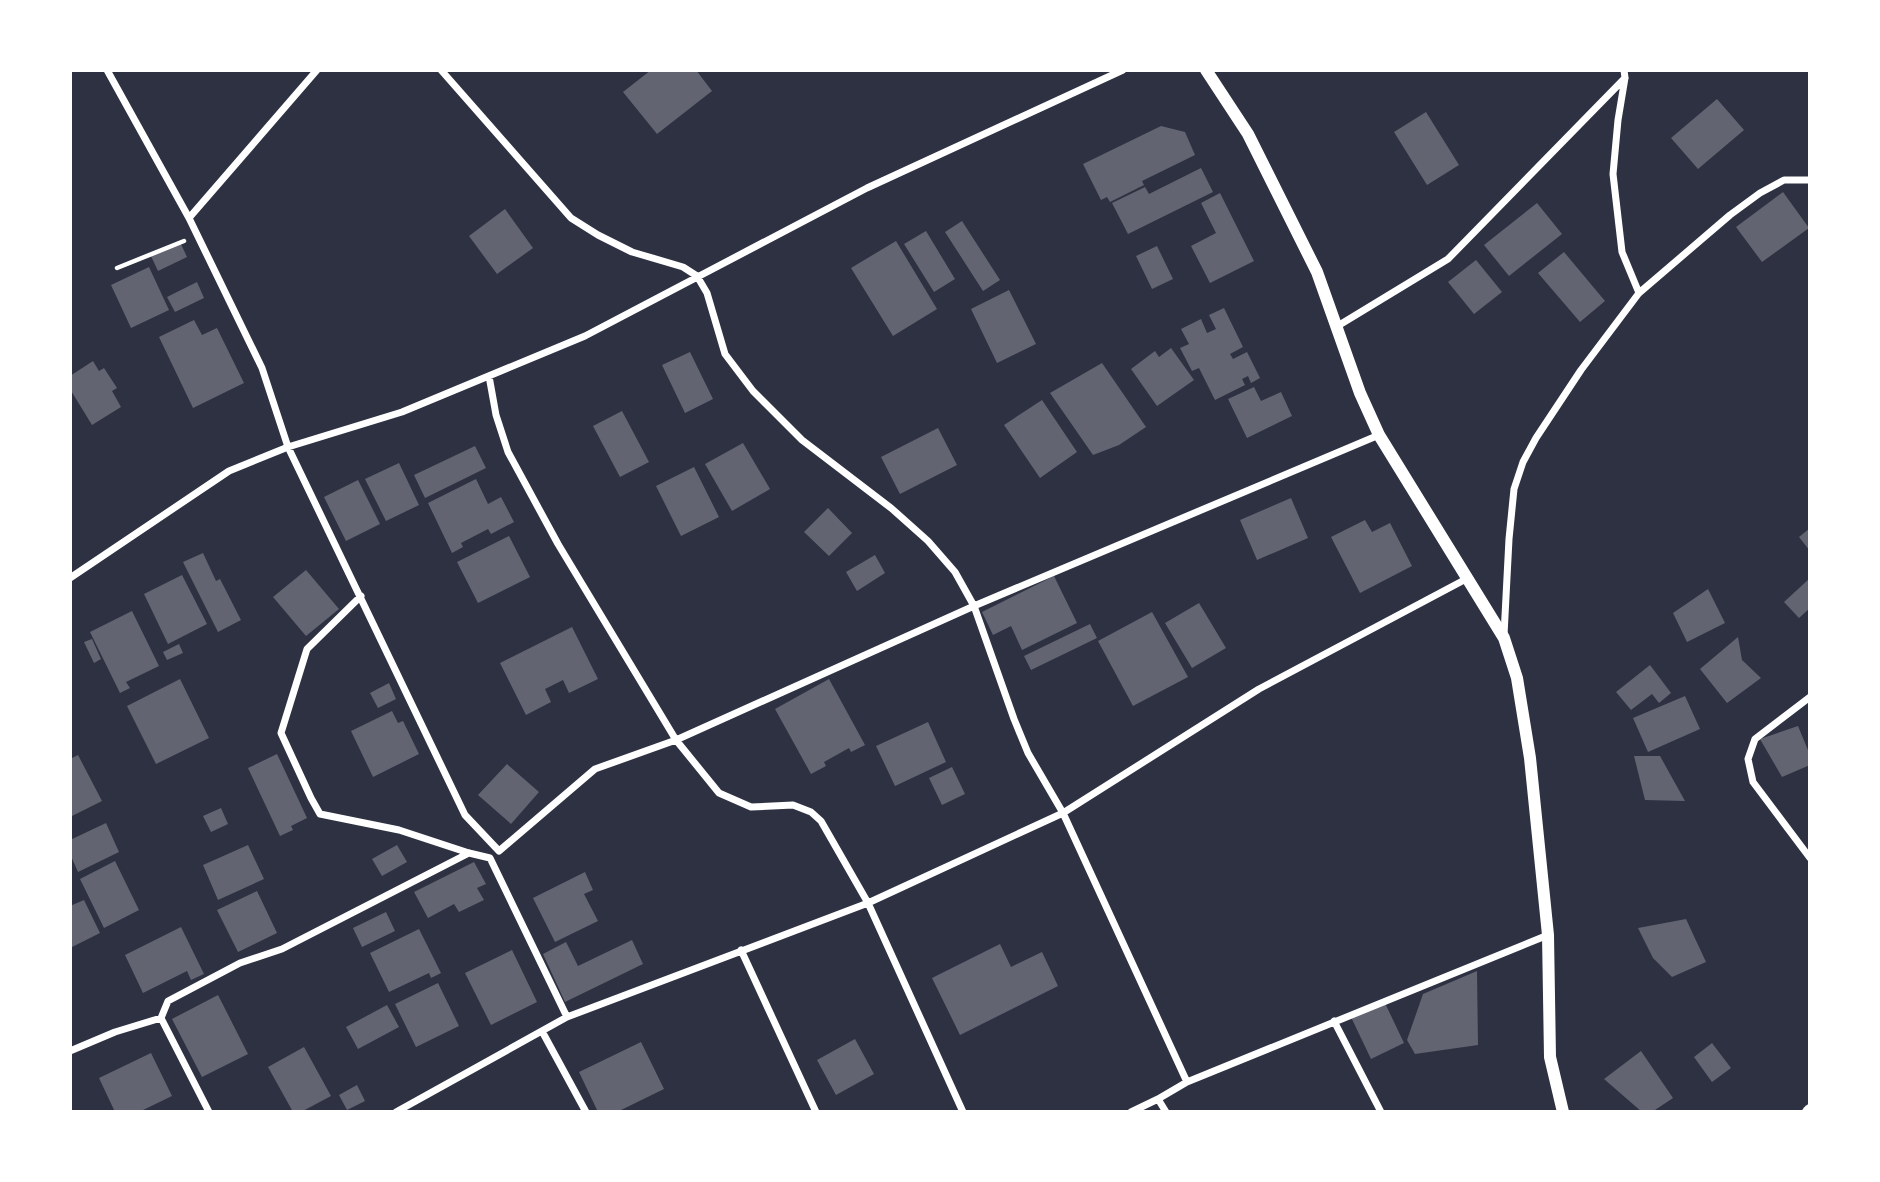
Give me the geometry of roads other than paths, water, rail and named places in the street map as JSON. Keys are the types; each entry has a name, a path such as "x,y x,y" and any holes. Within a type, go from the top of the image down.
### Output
{"street":[{"path":"107,70 198,236 261,368 288,447 465,815 499,851 595,769 676,740 974,607 1378,435"},
{"path":"189,218 317,70"},
{"path":"441,70 571,218 598,235 632,251 683,267 697,276 707,293 725,354 753,391 802,440 891,508 928,541 955,572 974,607 1028,752 1063,813 1187,1082"},
{"path":"70,578 229,471 288,447 402,412 585,336 867,188 1122,70"},
{"path":"1206,70 1248,134 1317,272 1360,393 1378,435 1504,638 1517,678 1530,758 1548,935 1550,1057 1563,1112"},
{"path":"1336,327 1448,259 1625,74"},
{"path":"1625,74 1613,174 1622,252 1639,293"},
{"path":"1504,638 1514,489 1523,462 1581,370 1639,293 1760,193 1784,180 1810,180"},
{"path":"489,376 496,415 508,452 558,544 676,740 719,793 751,807 793,805 811,812 821,821 868,903 962,1112"},
{"path":"396,1112 567,1017 868,903 1063,813 1259,689 1468,578"},
{"path":"361,596 307,649 281,733 310,799 320,814 399,830 490,858 567,1017"},
{"path":"1810,697 1755,738 1748,759 1753,782 1810,858"},
{"path":"209,1112 161,1018 168,1001 240,962 282,949 470,853"},
{"path":"1131,1112 1187,1082 1548,935"},
{"path":"741,950 816,1112"},
{"path":"71,1048 161,1018"},
{"path":"1334,1021 1381,1112"},
{"path":"542,1032 586,1112"},
{"path":"1158,1099 1166,1112"}]}
